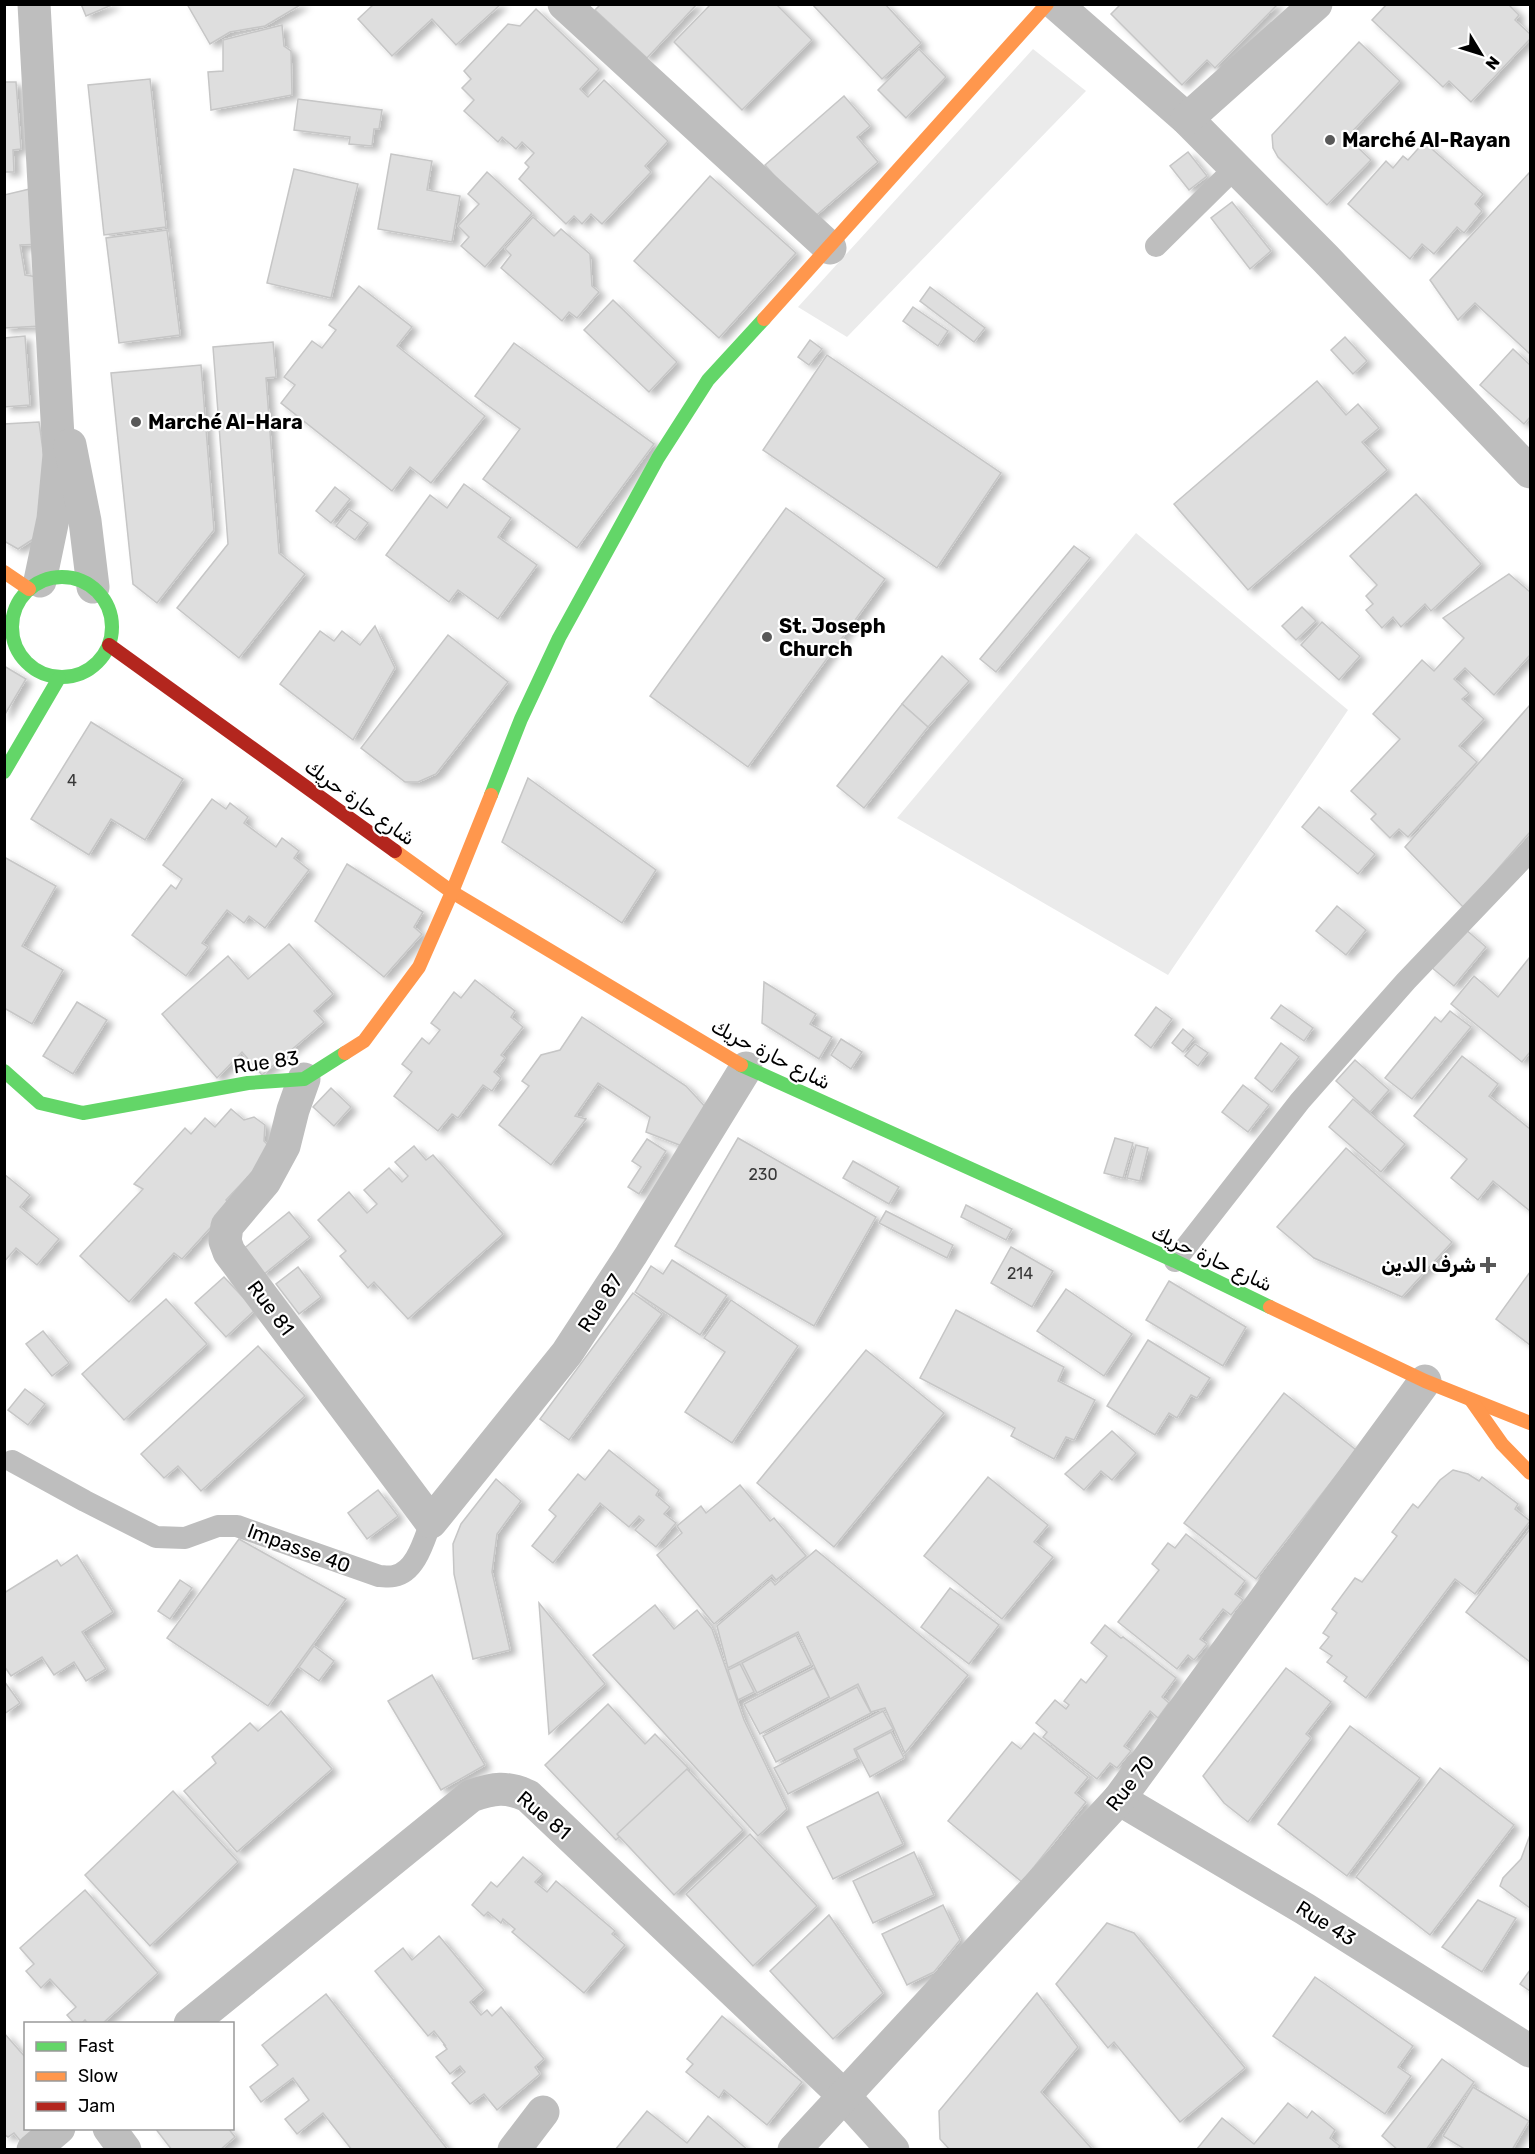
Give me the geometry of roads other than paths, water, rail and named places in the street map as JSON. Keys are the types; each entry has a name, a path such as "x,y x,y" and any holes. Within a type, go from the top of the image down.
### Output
{"street":[{"path":"34,4 59,455 53,519 34,585"},
{"path":"564,4 830,248"},
{"name":"Rue 83","path":"4,1071 40,1103 83,1113 248,1083 304,1079 364,1041 419,967 452,892 521,719 559,638 658,459 708,380 830,248 1047,4"},
{"path":"1056,4 1187,120 1530,472"},
{"path":"1187,120 1316,4"},
{"path":"57,391 73,456 85,521 93,587"},
{"path":"4,572 34,585"},
{"path":"53,577 81,580 93,587 108,607 112,631 109,645 101,659 80,674 58,678 36,675 13,641 8,623 16,605 34,585 53,577"},
{"name":"شارع حارة حريك","path":"109,645 452,892 746,1068 1175,1261 1425,1381 1530,1423"},
{"path":"4,772 58,678"},
{"name":"Rue 87","path":"431,1522 567,1353 631,1255 746,1068"},
{"name":"Rue 81","path":"304,1079 293,1110 285,1146 266,1181 227,1226 225,1241 229,1252 431,1522"},
{"name":"Rue 70","path":"794,2150 1119,1799 1425,1381"},
{"path":"1471,1400 1502,1444 1530,1473"},
{"name":"Rue 81","path":"192,2022 471,1796 491,1789 512,1789 528,1797 843,2095 893,2150"},
{"name":"Rue 43","path":"1119,1799 1305,1909 1530,2051"},
{"path":"514,2150 543,2112"},
{"path":"33,2150 57,2130"},
{"path":"110,2130 125,2150"}],"lane":[{"path":"1156,246 1235,168"},
{"path":"1175,1261 1308,1093 1406,981 1530,851"},
{"name":"Impasse 40","path":"12,1461 156,1537 184,1538 218,1526 237,1526 379,1576 394,1576 405,1571 416,1558 431,1522"}],"place":[{"name":"Marché Al-Rayan","path":"1330,140"},
{"name":"Marché Al-Hara","path":"136,422"},
{"name":"St. Joseph Church","path":"767,637"},
{"name":"شرف الدين","path":"1488,1265"}]}
